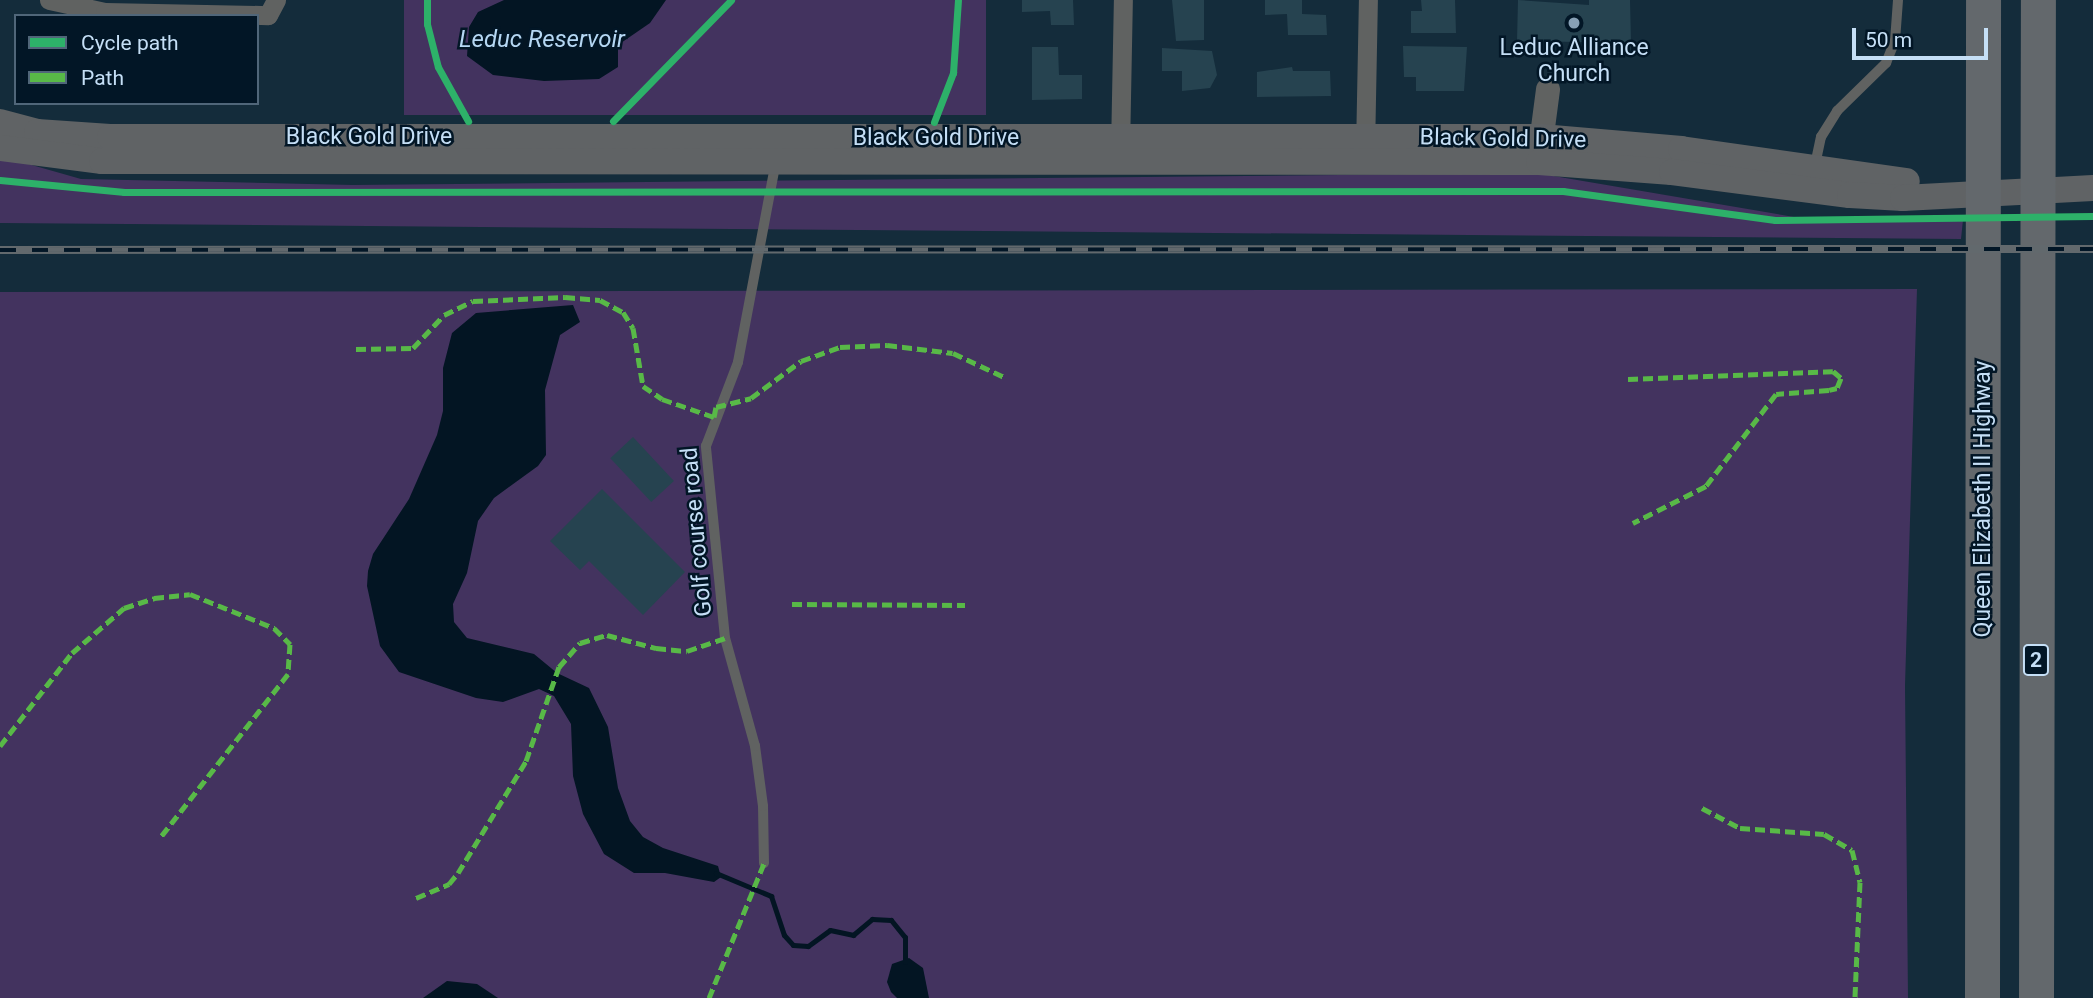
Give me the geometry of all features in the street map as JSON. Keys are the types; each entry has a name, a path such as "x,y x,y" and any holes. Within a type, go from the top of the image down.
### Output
{"highway":[{"name":"Queen Elizabeth II Highway","path":"1982,998 1983,0"},
{"name":"2","path":"2036,998 2038,0"},
{"path":"1961,998 1966,870 1982,752"}],"main road":[{"name":"Black Gold Drive","path":"0,122 37,132 110,137 1120,149 1540,150 1814,179 1903,198 1953,192 2093,188"},
{"name":"Black Gold Drive","path":"0,148 102,161 776,161 1120,149"}],"street":[{"path":"49,0 105,12 214,14"},
{"path":"259,15 268,15 276,0"},
{"path":"1120,149 1123,0"},
{"path":"1364,150 1368,0"},
{"path":"1540,150 1548,90"}],"lane":[{"path":"1814,179 1821,137 1837,111 1886,64 1895,41 1898,0"},
{"name":"Golf course road","path":"764,863 763,806 755,746 725,638 706,446 738,362 776,161"}],"shaded area":[{"path":"404,0 986,0 986,115 404,115"},
{"path":"0,156 81,179 353,185 1536,173 1800,218 1963,220 1961,239 0,223"},
{"path":"1917,289 1905,686 1908,998 0,998 0,292"}],"water":[{"name":"Leduc Reservoir","path":"504,0 666,0 650,23 618,45 618,67 599,79 544,81 493,75 467,56 469,27 478,12"},
{"path":"573,305 580,322 560,335 545,390 546,455 538,466 494,498 478,521 467,573 453,604 454,622 467,638 534,654 557,673 589,688 608,727 618,788 630,821 643,837 663,848 718,866 721,877 714,882 665,873 634,873 604,854 583,814 573,776 571,724 554,696 539,689 503,702 476,698 399,672 380,646 367,586 368,571 373,554 409,499 437,435 443,411 443,368 452,333 476,313"},
{"path":"909,958 923,968 929,998 897,998 891,992 887,982 892,964"},
{"path":"447,981 477,984 498,998 423,998"}],"building":[{"path":"1022,0 1073,0 1074,25 1051,25 1050,11 1022,12"},
{"path":"1172,0 1204,0 1204,40 1176,41"},
{"path":"1265,0 1302,0 1302,14 1326,15 1327,35 1288,35 1287,14 1265,15"},
{"path":"1421,0 1455,0 1456,33 1411,33 1411,11 1422,11"},
{"name":"Leduc Alliance Church","path":"1518,0 1589,5 1589,0 1630,0 1631,43 1517,41"},
{"path":"1403,46 1467,47 1464,91 1416,91 1416,77 1404,77"},
{"path":"1032,47 1058,47 1059,75 1082,75 1082,99 1032,100"},
{"path":"1162,48 1212,51 1217,75 1210,88 1182,91 1182,71 1162,71"},
{"path":"1292,67 1293,71 1330,71 1331,96 1257,97 1257,72"},
{"path":"633,437 674,481 651,502 610,458"},
{"path":"602,489 685,572 643,615 589,561 580,570 550,541"}],"waterway":[{"path":"716,873 771,896 784,935 793,945 808,946 830,930 853,935 872,919 891,920 905,937 905,962"}],"railway":[{"path":"0,250 2093,249"}],"marked path":[{"path":"356,349 413,348 444,315 473,301 565,297 600,300 623,312 633,328 643,386 662,399 714,417 716,407 751,398 801,361 840,347 887,345 953,353 1004,377"},
{"path":"1628,379 1833,371 1841,378 1837,388 1829,390 1776,394 1706,486 1633,523"},
{"path":"0,746 72,653 124,608 154,598 190,594 274,628 290,644 288,674 160,838"},
{"path":"792,604 965,605"},
{"path":"416,898 449,884 458,873 526,761 559,667 580,643 607,635 656,648 687,651 725,638"},
{"path":"1702,808 1740,828 1824,834 1852,850 1860,882 1855,998"},
{"path":"709,998 764,863"}],"cycle path":[{"path":"427,0 427,24 438,67 468,121"},
{"path":"613,121 731,0"},
{"path":"934,122 953,73 958,0"},
{"path":"0,180 124,192 1563,191 1775,220 2093,216"}],"place":[{"name":"Leduc Alliance Church","path":"1574,23"}]}
